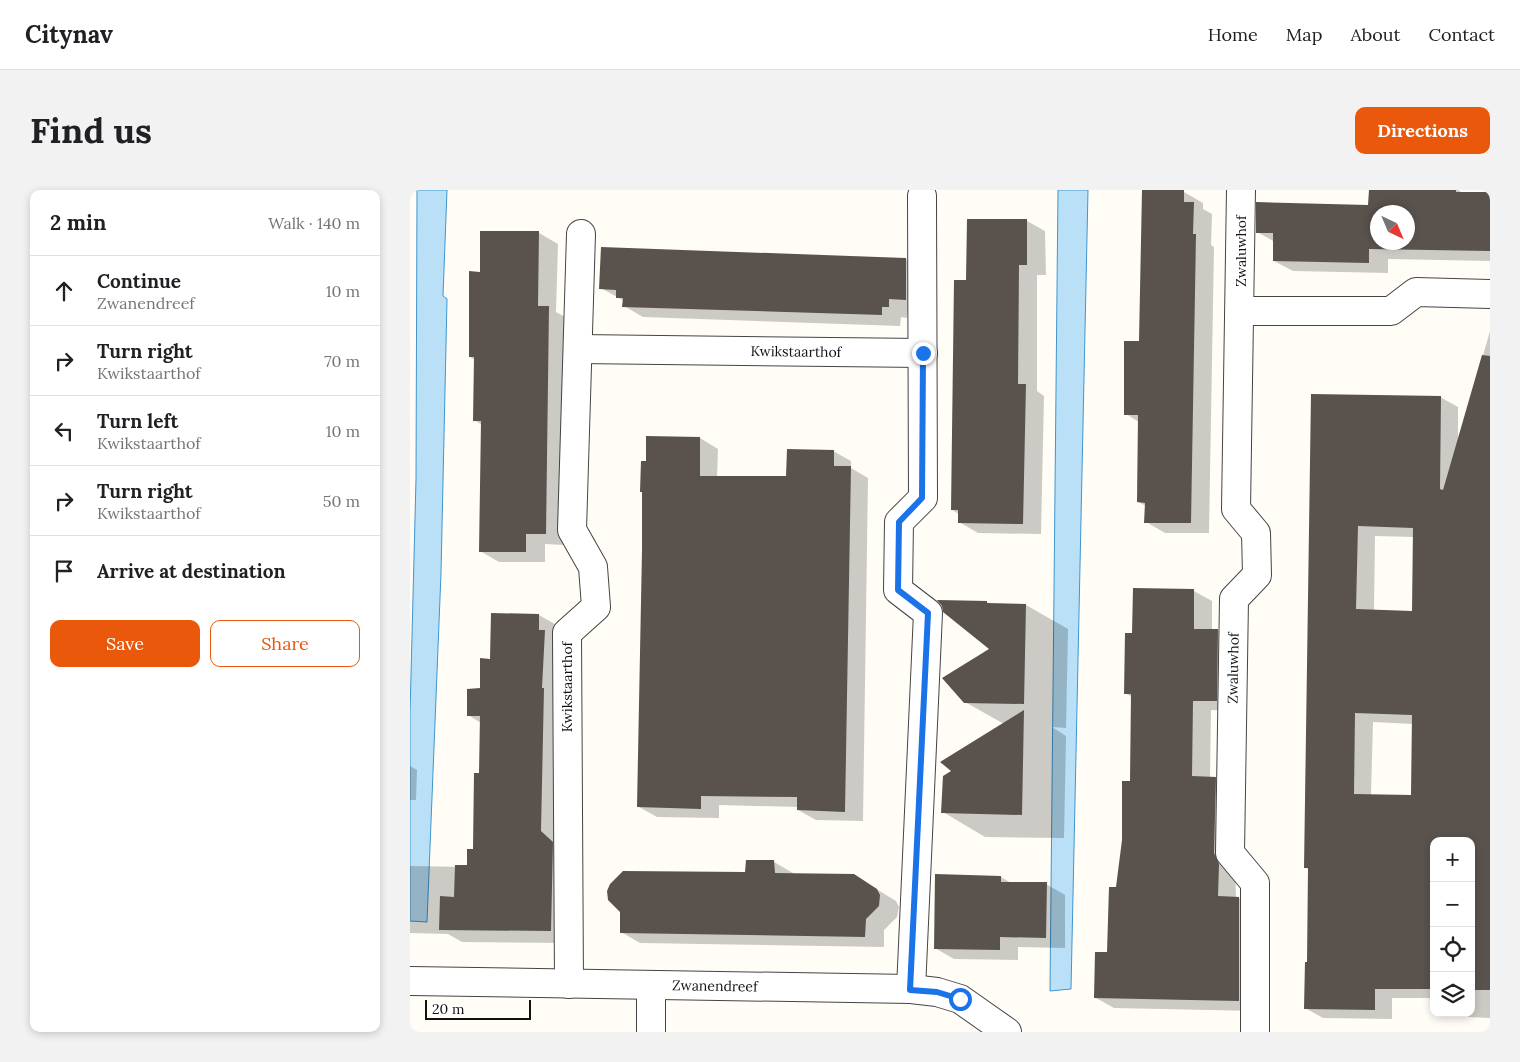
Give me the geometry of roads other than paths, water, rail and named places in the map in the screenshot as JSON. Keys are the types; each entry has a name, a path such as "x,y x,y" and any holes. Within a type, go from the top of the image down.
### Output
{"street":[{"name":"Zwaluwhof","path":"1241,190 1236,509 1256,533 1257,575 1234,599 1230,853 1255,883 1255,1032"},
{"path":"910,990 928,613 898,590 899,522 922,498 922,196"},
{"name":"Kwikstaarthof","path":"569,984 567,634 596,607 593,567 572,530 581,234"},
{"path":"1240,311 1391,311 1416,292 1490,294"},
{"name":"Kwikstaarthof","path":"578,349 923,353"},
{"name":"Zwanendreef","path":"410,981 937,992 960,999 1007,1032"},
{"path":"650,1032 651,986"}],"water":[{"path":"417,190 447,190 443,296 447,299 441,573 427,922 410,921 410,714 416,479"},
{"path":"1058,190 1088,190 1071,989 1050,991"}]}
